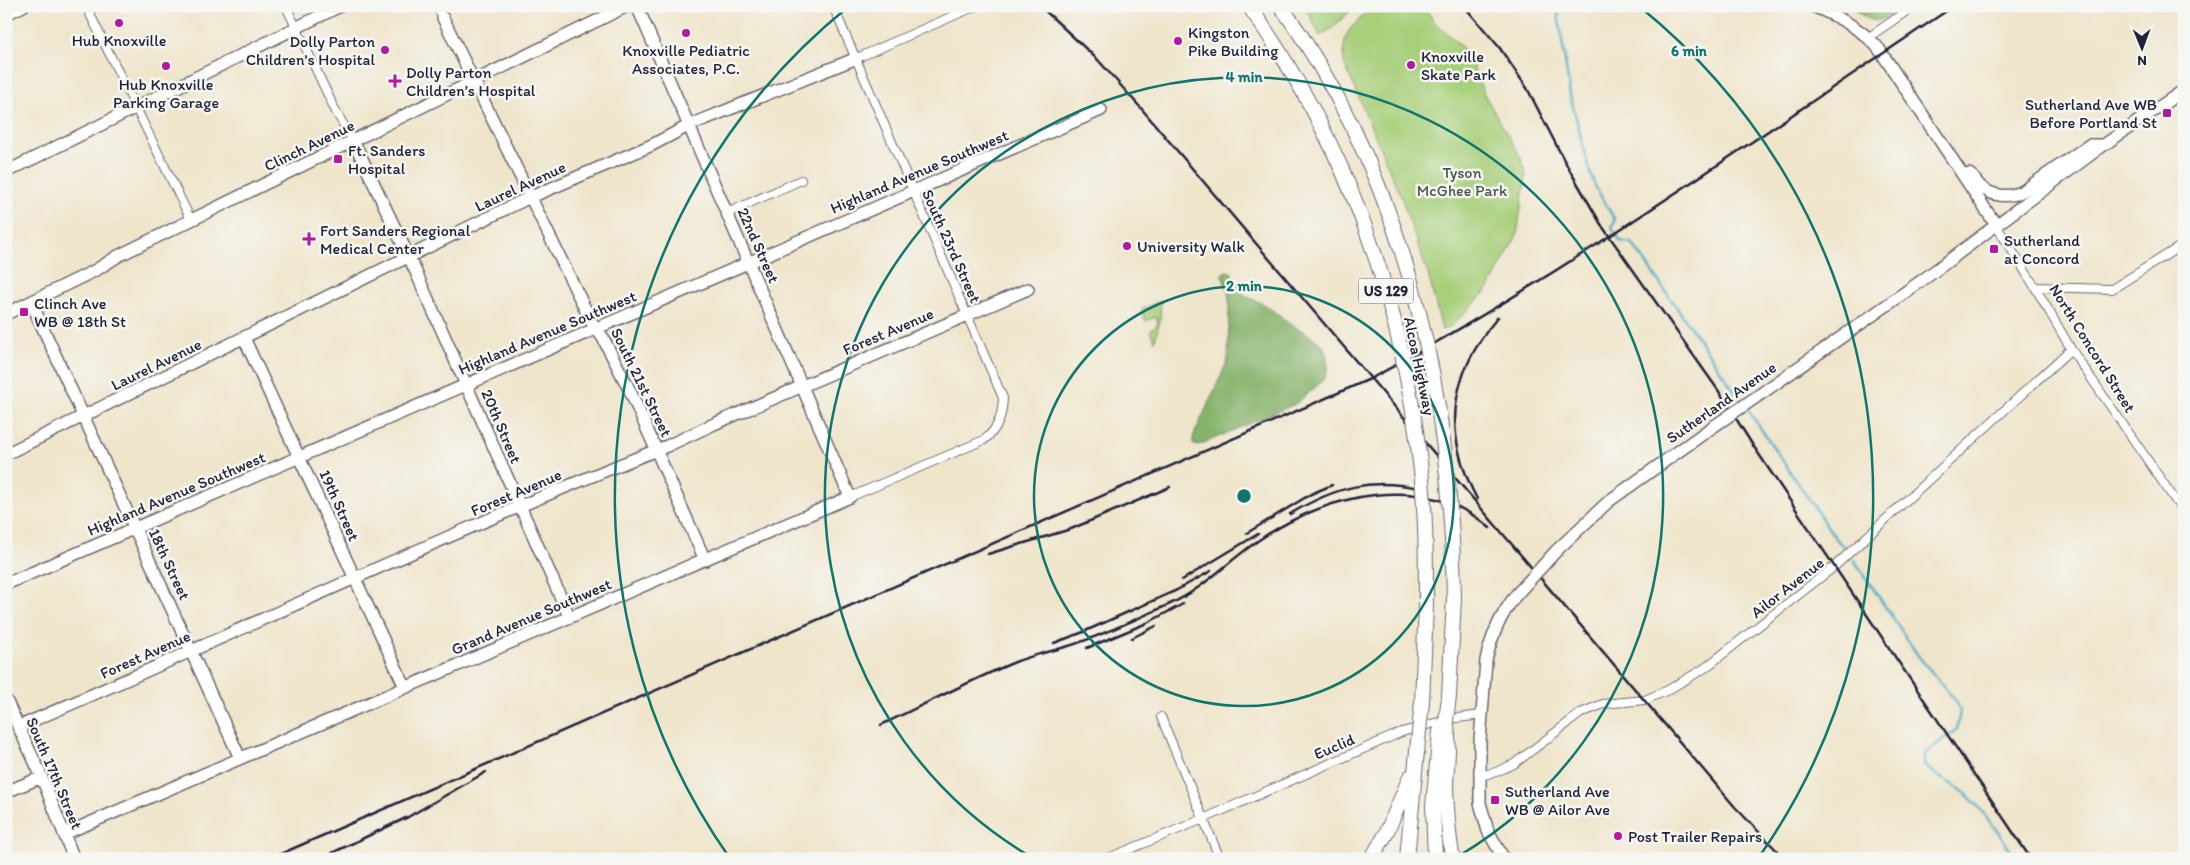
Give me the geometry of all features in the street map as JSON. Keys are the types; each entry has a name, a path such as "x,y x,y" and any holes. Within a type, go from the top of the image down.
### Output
{"highway":[{"name":"Alcoa Highway","path":"1250,6 1292,70 1322,124 1343,168 1377,260 1400,344 1420,462 1425,522 1426,605 1422,702 1416,758"},
{"name":"Alcoa Highway","path":"1281,6 1305,40 1364,150 1398,238 1414,286 1437,391 1446,453 1453,546 1454,598 1449,696 1446,721 1440,731 1443,746"},
{"path":"1435,859 1433,806 1443,746"},
{"path":"1443,746 1450,846 1453,859"},
{"path":"1371,859 1386,834 1416,758"},
{"path":"1407,859 1416,758"}],"street":[{"path":"6,14 23,6"},
{"path":"86,6 191,220"},
{"name":"20th Street","path":"286,6 409,256 568,616"},
{"path":"6,172 340,6"},
{"name":"South 21st Street","path":"437,6 475,80 591,321 597,328 630,391 705,560"},
{"name":"Clinch Avenue","path":"6,314 191,220 354,142 475,80 627,6"},
{"name":"22nd Street","path":"637,6 850,497"},
{"name":"South 23rd Street","path":"833,6 999,385 1003,398 1001,416"},
{"name":"Laurel Avenue","path":"6,454 532,197 652,145 690,126 857,58 976,6"},
{"name":"North Concord Street","path":"1813,6 1828,12 1869,37 1879,49 1996,225 2071,349 2184,513"},
{"path":"1869,37 1914,6"},
{"name":"Sutherland Avenue","path":"1504,859 1488,830 1480,804 1479,776 1488,648 1499,619 1516,595 1557,550 1609,501 1924,279 2104,144 2184,90"},
{"name":"Highland Avenue Southwest","path":"6,584 1101,110"},
{"path":"1960,169 1973,176 1979,185 1988,191 1999,195 2011,195 2023,191 2090,145 2104,144"},
{"path":"727,213 801,180"},
{"path":"2035,287 2112,289 2184,244"},
{"name":"Forest Avenue","path":"18,727 355,577 657,450 1028,289"},
{"name":"18th Street","path":"31,302 240,758"},
{"name":"19th Street","path":"244,338 404,687"},
{"name":"Ailor Avenue","path":"1479,776 1496,772 1514,764 1581,713 1603,704 1645,700 1668,690 1705,668 1835,566 2071,349"},
{"name":"Grand Avenue Southwest","path":"64,834 404,687 512,643 568,616 705,560 984,440 998,425 1001,416"},
{"name":"South 17th Street","path":"6,700 42,777 74,859"},
{"name":"Euclid","path":"1106,859 1414,728 1449,719 1482,715"},
{"path":"1161,718 1220,859"},
{"path":"6,792 42,777"}],"green space":[{"path":"1305,6 1356,6 1331,29 1320,36"},
{"name":"Tyson McGhee Park","path":"1372,6 1424,6 1434,22 1459,44 1469,57 1484,94 1521,158 1526,175 1517,235 1489,288 1452,326 1442,330 1428,274 1401,197 1344,63 1346,36 1349,30"},
{"path":"1849,6 1904,6 1888,17 1875,21 1867,19"},
{"path":"1226,271 1231,272 1245,296 1266,305 1291,325 1305,332 1321,344 1326,350 1328,369 1325,378 1295,404 1197,446 1193,444 1193,437 1228,360 1229,301 1228,291 1223,278 1223,273"},
{"path":"1161,300 1160,320 1155,341 1150,331 1158,324 1156,317 1146,321 1141,310"}],"waterway":[{"path":"1557,6 1570,95 1595,186 1615,220 1612,227 1620,241 1632,243 1743,403"},
{"path":"1746,407 1836,539 1846,549"},
{"path":"1854,560 1919,657 1956,701 1960,710 1957,729 1924,754 1924,764 1936,775 1963,791 1975,803 2017,859"}],"railway":[{"path":"1040,6 1098,60 1140,107 1735,807 1785,859"},
{"path":"1464,6 1499,47 1527,88 1565,162 1602,226 1718,390 1752,444 2031,859"},
{"path":"269,859 1370,379 1520,293 1593,247 1954,6"},
{"path":"1477,499 1466,474 1459,450 1455,427 1456,405 1461,382 1469,360 1498,317"},
{"path":"1290,514 1322,497 1354,487 1387,484 1423,489"},
{"path":"1247,533 1311,494 1332,485"},
{"path":"988,554 1071,529 1170,487"},
{"path":"881,725 1015,662 1085,641 1170,604 1195,590 1262,538 1316,510 1346,500 1376,495 1406,494 1436,499 1464,510 1490,528"},
{"path":"1182,580 1258,534"},
{"path":"1054,643 1081,633 1177,590 1211,571"},
{"path":"1087,648 1147,623 1183,604"},
{"path":"1132,638 1156,626"},
{"path":"332,853 408,817 486,772"}],"place":[{"name":"Hub Knoxville","path":"119,23"},
{"name":"Knoxville Pediatric Associates, P.C.","path":"686,33"},
{"name":"Kingston Pike Building","path":"1178,41"},
{"name":"Dolly Parton Children's Hospital","path":"385,50"},
{"name":"Knoxville Skate Park","path":"1411,65"},
{"name":"Hub Knoxville Parking Garage","path":"166,66"},
{"name":"Dolly Parton Children’s Hospital","path":"395,81"},
{"name":"Sutherland Ave WB Before Portland St","path":"2167,113"},
{"name":"Ft. Sanders Hospital","path":"338,159"},
{"name":"Fort Sanders Regional Medical Center","path":"309,239"},
{"name":"University Walk","path":"1127,246"},
{"name":"Sutherland at Concord","path":"1994,249"},
{"name":"Clinch Ave WB @ 18th St","path":"24,312"},
{"name":"Sutherland Ave WB @ Ailor Ave","path":"1495,800"},
{"name":"Post Trailer Repairs","path":"1618,836"}]}
